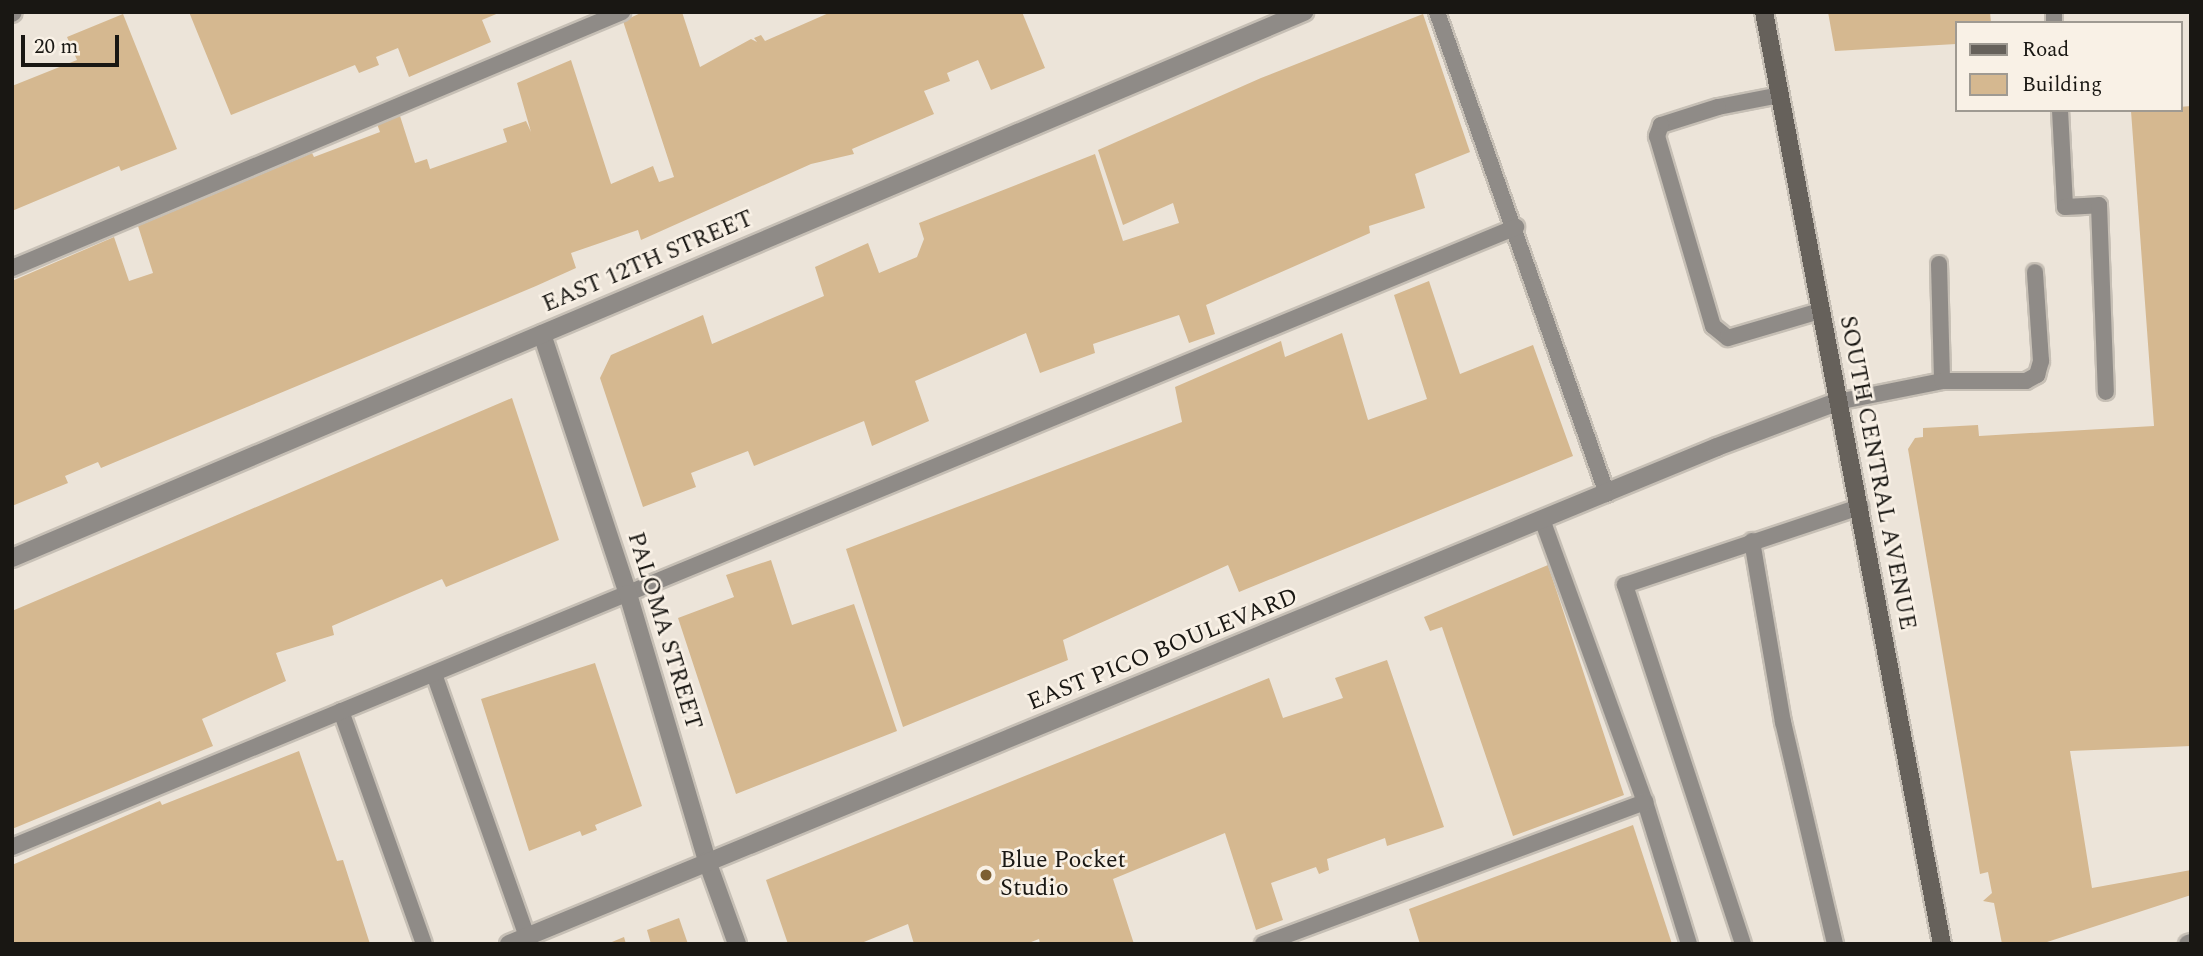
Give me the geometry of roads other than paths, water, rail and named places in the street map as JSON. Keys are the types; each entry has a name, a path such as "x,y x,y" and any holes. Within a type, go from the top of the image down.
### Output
{"main road":[{"name":"SOUTH CENTRAL AVENUE","path":"1764,12 1942,944"}],"street":[{"name":"EAST 12TH STREET","path":"12,558 1304,12"},
{"name":"PALOMA STREET","path":"542,334 628,594 707,861 737,944"},
{"name":"EAST PICO BOULEVARD","path":"509,944 1837,402"}],"lane":[{"path":"12,268 622,12"},
{"path":"1437,12 1516,227 1607,494"},
{"path":"1780,95 1718,107 1661,125 1657,136 1713,326 1728,338 1820,311"},
{"path":"2060,112 2066,207 2099,205 2106,391"},
{"path":"12,847 1516,227"},
{"path":"1939,264 1942,381"},
{"path":"1837,402 1942,381 2026,381 2037,375 2041,361 2035,272"},
{"path":"1743,944 1625,585 1860,507"},
{"path":"1544,522 1645,802 1689,944"},
{"path":"1752,541 1783,722 1835,944"},
{"path":"434,674 527,936"},
{"path":"341,711 424,944"},
{"path":"1263,944 1645,802"}],"place":[{"name":"Blue Pocket Studio","path":"986,875"}]}
